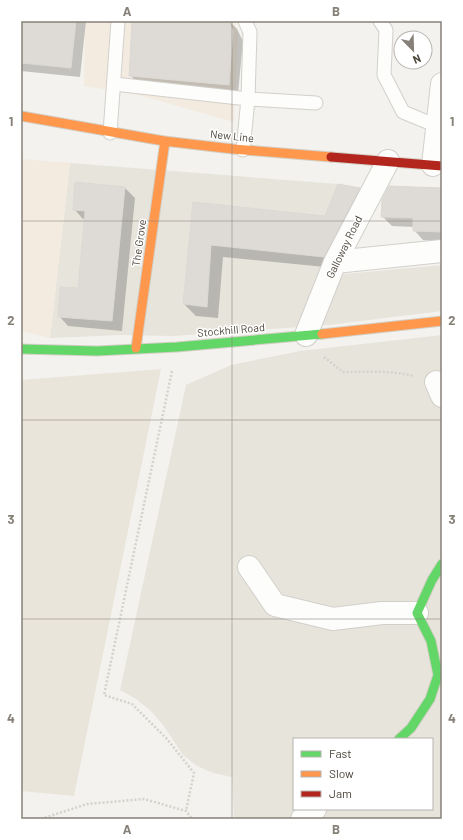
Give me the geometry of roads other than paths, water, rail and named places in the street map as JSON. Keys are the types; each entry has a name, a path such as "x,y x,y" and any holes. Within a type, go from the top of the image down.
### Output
{"street":[{"path":"438,165 438,126 442,84"},
{"name":"New Line","path":"21,116 110,133 165,141 243,150 438,165"},
{"name":"The Grove","path":"136,348 165,141"},
{"name":"Galloway Road","path":"313,335 335,262 388,161"},
{"path":"335,262 442,251"},
{"name":"Stockhill Road","path":"21,349 97,351 177,347 313,335 442,321"},
{"path":"417,613 432,580 442,564"},
{"path":"249,567 275,605 334,619 382,613 417,613"},
{"path":"400,738 411,728 430,699 438,675 431,641 417,613"},
{"path":"302,819 314,810"}],"lane":[{"path":"110,133 118,21"},
{"path":"243,150 248,99 250,32 246,21"},
{"path":"380,21 386,30 384,75 403,112 438,126"},
{"path":"114,84 248,99 316,103"}]}
